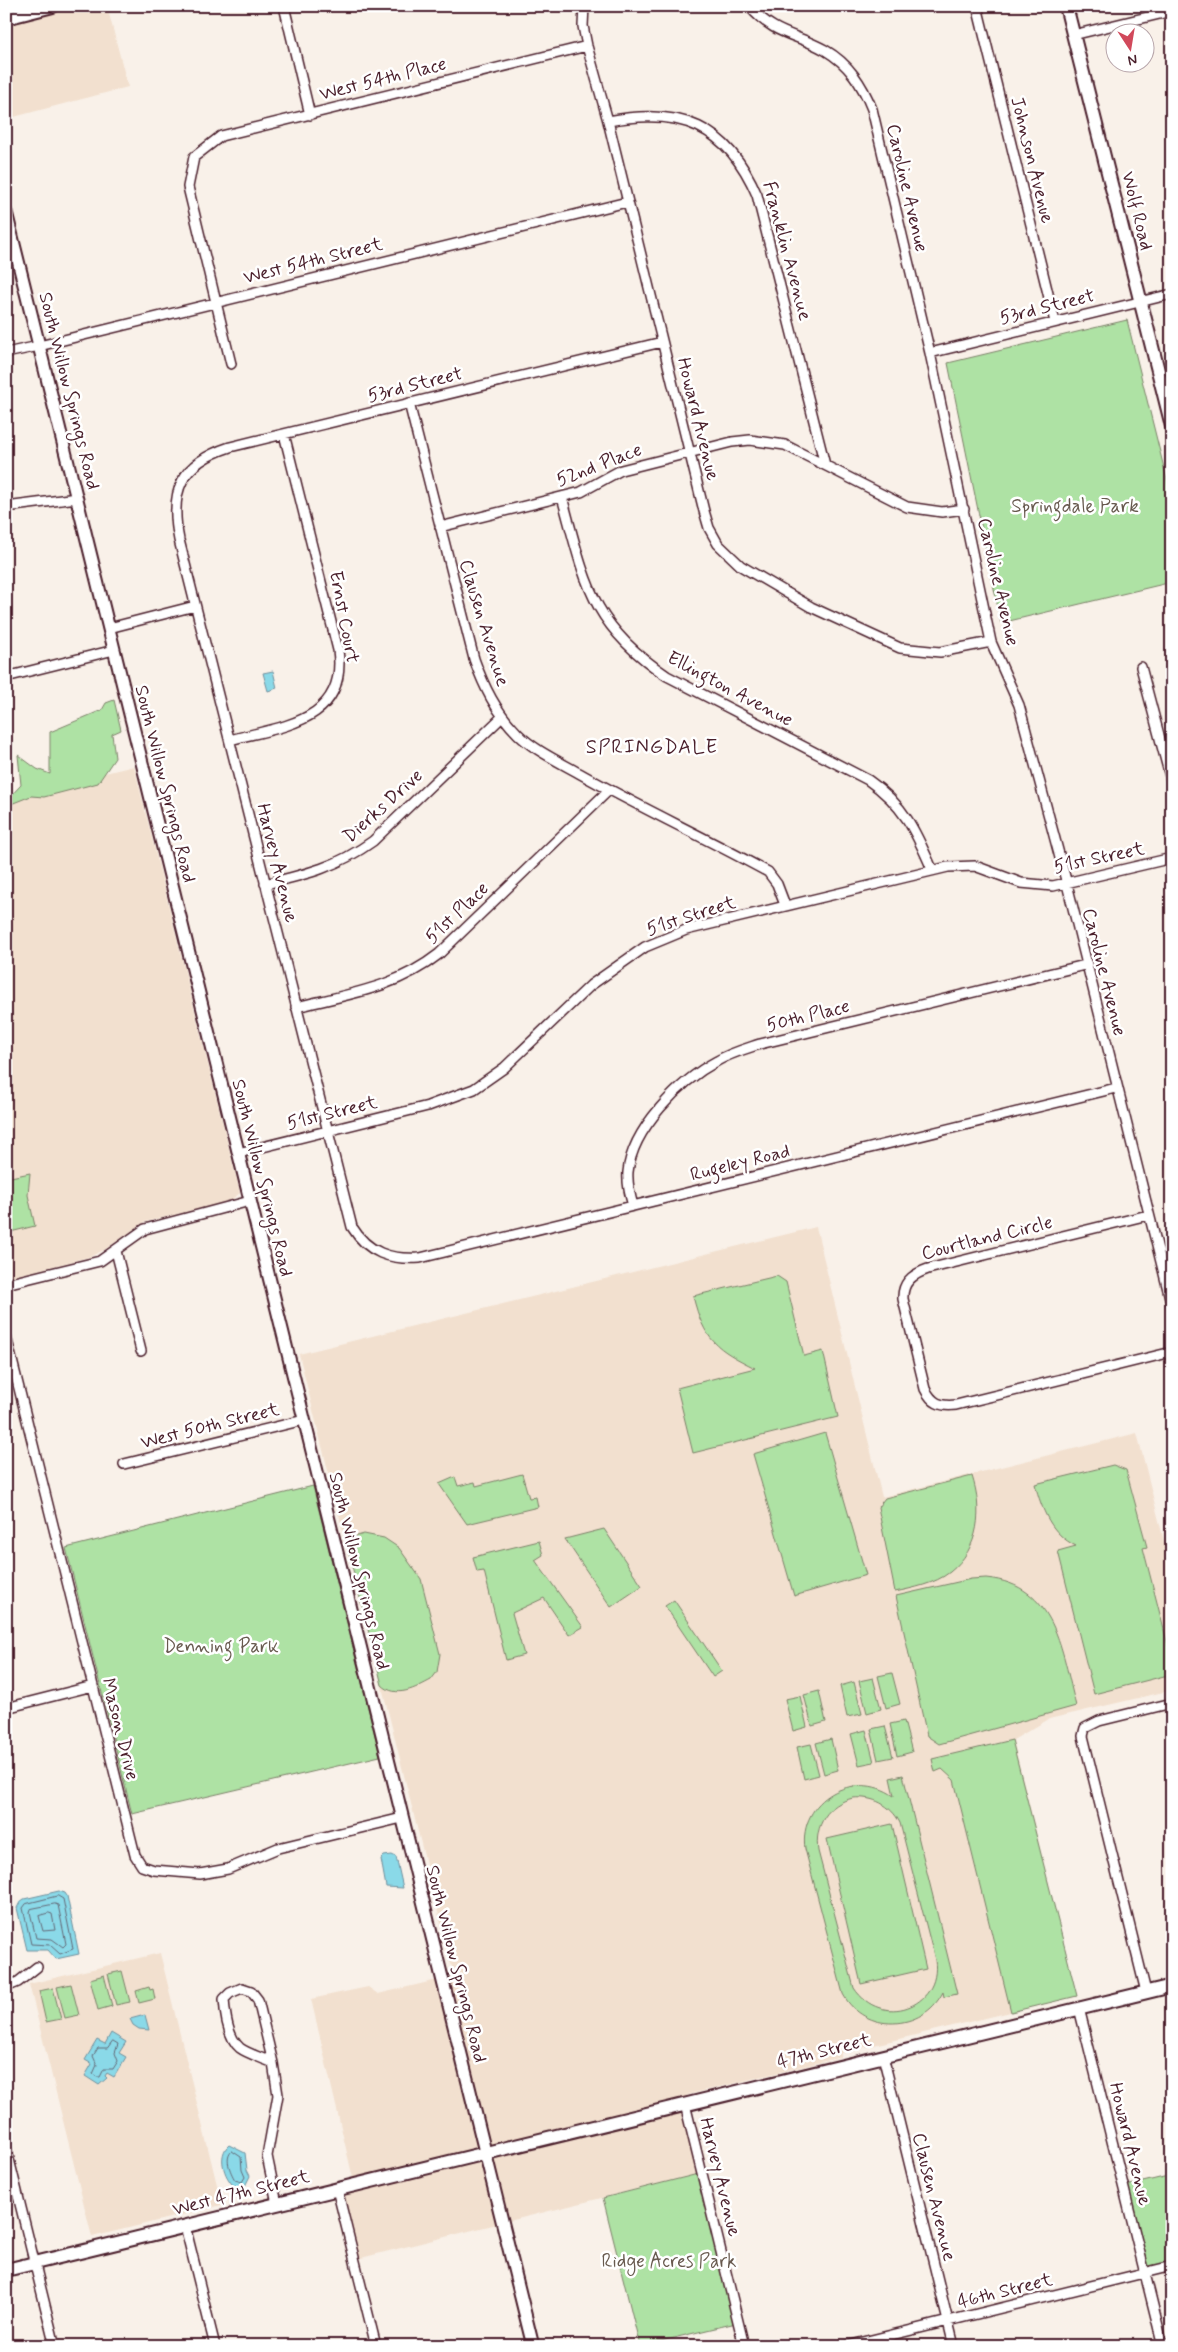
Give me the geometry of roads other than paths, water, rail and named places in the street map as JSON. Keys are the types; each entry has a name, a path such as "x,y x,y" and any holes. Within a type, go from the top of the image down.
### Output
{"main road":[{"path":"6,18 53,6"},
{"name":"Wolf Road","path":"1066,6 1172,426"},
{"name":"47th Street","path":"484,2152 1172,1986"},
{"name":"West 47th Street","path":"6,2270 484,2152"}],"street":[{"path":"284,6 310,115"},
{"name":"Howard Avenue","path":"584,6 583,26 587,46 608,120 709,528 727,555 741,566 811,607 900,648 940,652 991,642"},
{"name":"Caroline Avenue","path":"748,6 769,26 824,49 842,62 864,89 872,109 930,353 991,642 1019,705 1067,884 1085,965 1172,1306"},
{"name":"Johnson Avenue","path":"977,6 1055,322"},
{"path":"1073,35 1172,11"},
{"name":"West 54th Place","path":"217,301 188,187 194,158 221,136 587,46"},
{"name":"Franklin Avenue","path":"608,120 654,115 694,125 709,132 726,146 745,170 757,195 825,465"},
{"name":"West 54th Street","path":"6,352 40,346 217,301 627,202"},
{"name":"South Willow Springs Road","path":"6,212 533,2346"},
{"name":"53rd Street","path":"930,353 1172,294"},
{"path":"217,301 231,364"},
{"name":"53rd Street","path":"184,477 198,462 217,451 662,342"},
{"name":"Clausen Avenue","path":"409,403 474,659 485,690 502,717 519,735 544,753 609,790 768,872 777,884 785,905"},
{"name":"Ernst Court","path":"230,740 297,723 310,717 329,700 339,678 338,650 284,434"},
{"name":"52nd Place","path":"440,527 581,492 621,470 732,442 750,440 785,445 907,507 923,511 942,512 964,509"},
{"name":"Harvey Avenue","path":"184,477 176,493 174,512 179,540 352,1227 358,1237 372,1250"},
{"name":"Ellington Avenue","path":"562,497 586,580 597,607 622,641 641,659 667,676 882,789 907,816 932,870"},
{"path":"6,507 77,498"},
{"path":"109,628 196,606"},
{"path":"6,677 114,650"},
{"path":"1141,667 1172,784"},
{"name":"Dierks Drive","path":"265,884 326,868 357,853 373,841 502,717"},
{"name":"51st Place","path":"296,1007 398,980 424,965 439,954 609,790"},
{"name":"51st Street","path":"238,1153 447,1101 474,1089 504,1068 591,985 645,947 686,930 948,866 975,866 1021,883 1035,886 1067,884 1172,858"},
{"name":"50th Place","path":"633,1206 628,1172 637,1144 664,1102 684,1083 717,1060 760,1044 1085,965"},
{"name":"Rugeley Road","path":"372,1250 393,1258 420,1258 1116,1088"},
{"path":"6,1284 100,1261 145,1229 250,1201"},
{"name":"Courtland Circle","path":"1148,1215 928,1268 911,1278 903,1291 903,1299 925,1389 929,1397 940,1405 956,1406 1172,1352"},
{"path":"116,1251 141,1351"},
{"name":"Mason Drive","path":"6,1336 135,1855 142,1866 154,1870 200,1874 228,1869 278,1848 402,1818"},
{"name":"West 50th Street","path":"124,1464 304,1420"},
{"path":"6,1708 93,1686"},
{"path":"1146,1992 1084,1743 1085,1728 1098,1721 1172,1704"},
{"path":"6,1987 18,1982 37,1967"},
{"path":"273,2063 242,2049 233,2041 225,2011 224,1999 230,1992 242,1988 251,1991 258,2000 273,2063 278,2095 267,2156 277,2204"},
{"name":"Howard Avenue","path":"1080,2008 1163,2346"},
{"name":"Clausen Avenue","path":"883,2056 954,2346"},
{"name":"Harvey Avenue","path":"685,2104 744,2346"},
{"path":"6,2147 55,2346"},
{"path":"337,2189 376,2346"},
{"path":"185,2226 215,2346"},
{"name":"46th Street","path":"847,2346 1172,2266"}],"water":[{"path":"273,671 277,688 268,691 263,673"},
{"path":"392,1855 396,1857 403,1888 386,1887 381,1859 384,1856"},
{"path":"59,1891 67,1896 79,1954 56,1959 48,1950 27,1950 17,1908 24,1899"},
{"path":"145,2015 149,2030 139,2029 133,2025 130,2019"},
{"path":"111,2033 126,2042 119,2053 126,2057 114,2077 107,2073 105,2076 107,2078 99,2085 85,2076 92,2064 85,2060 97,2040 105,2044"},
{"path":"229,2145 245,2153 247,2170 250,2176 245,2186 234,2186 225,2172 223,2154"}],"district":[{"name":"SPRINGDALE","path":"652,747"}],"park label":[{"name":"Springdale Park","path":"1075,506"},
{"name":"Denning Park","path":"221,1646"},
{"name":"Ridge Acres Park","path":"669,2261"}]}
